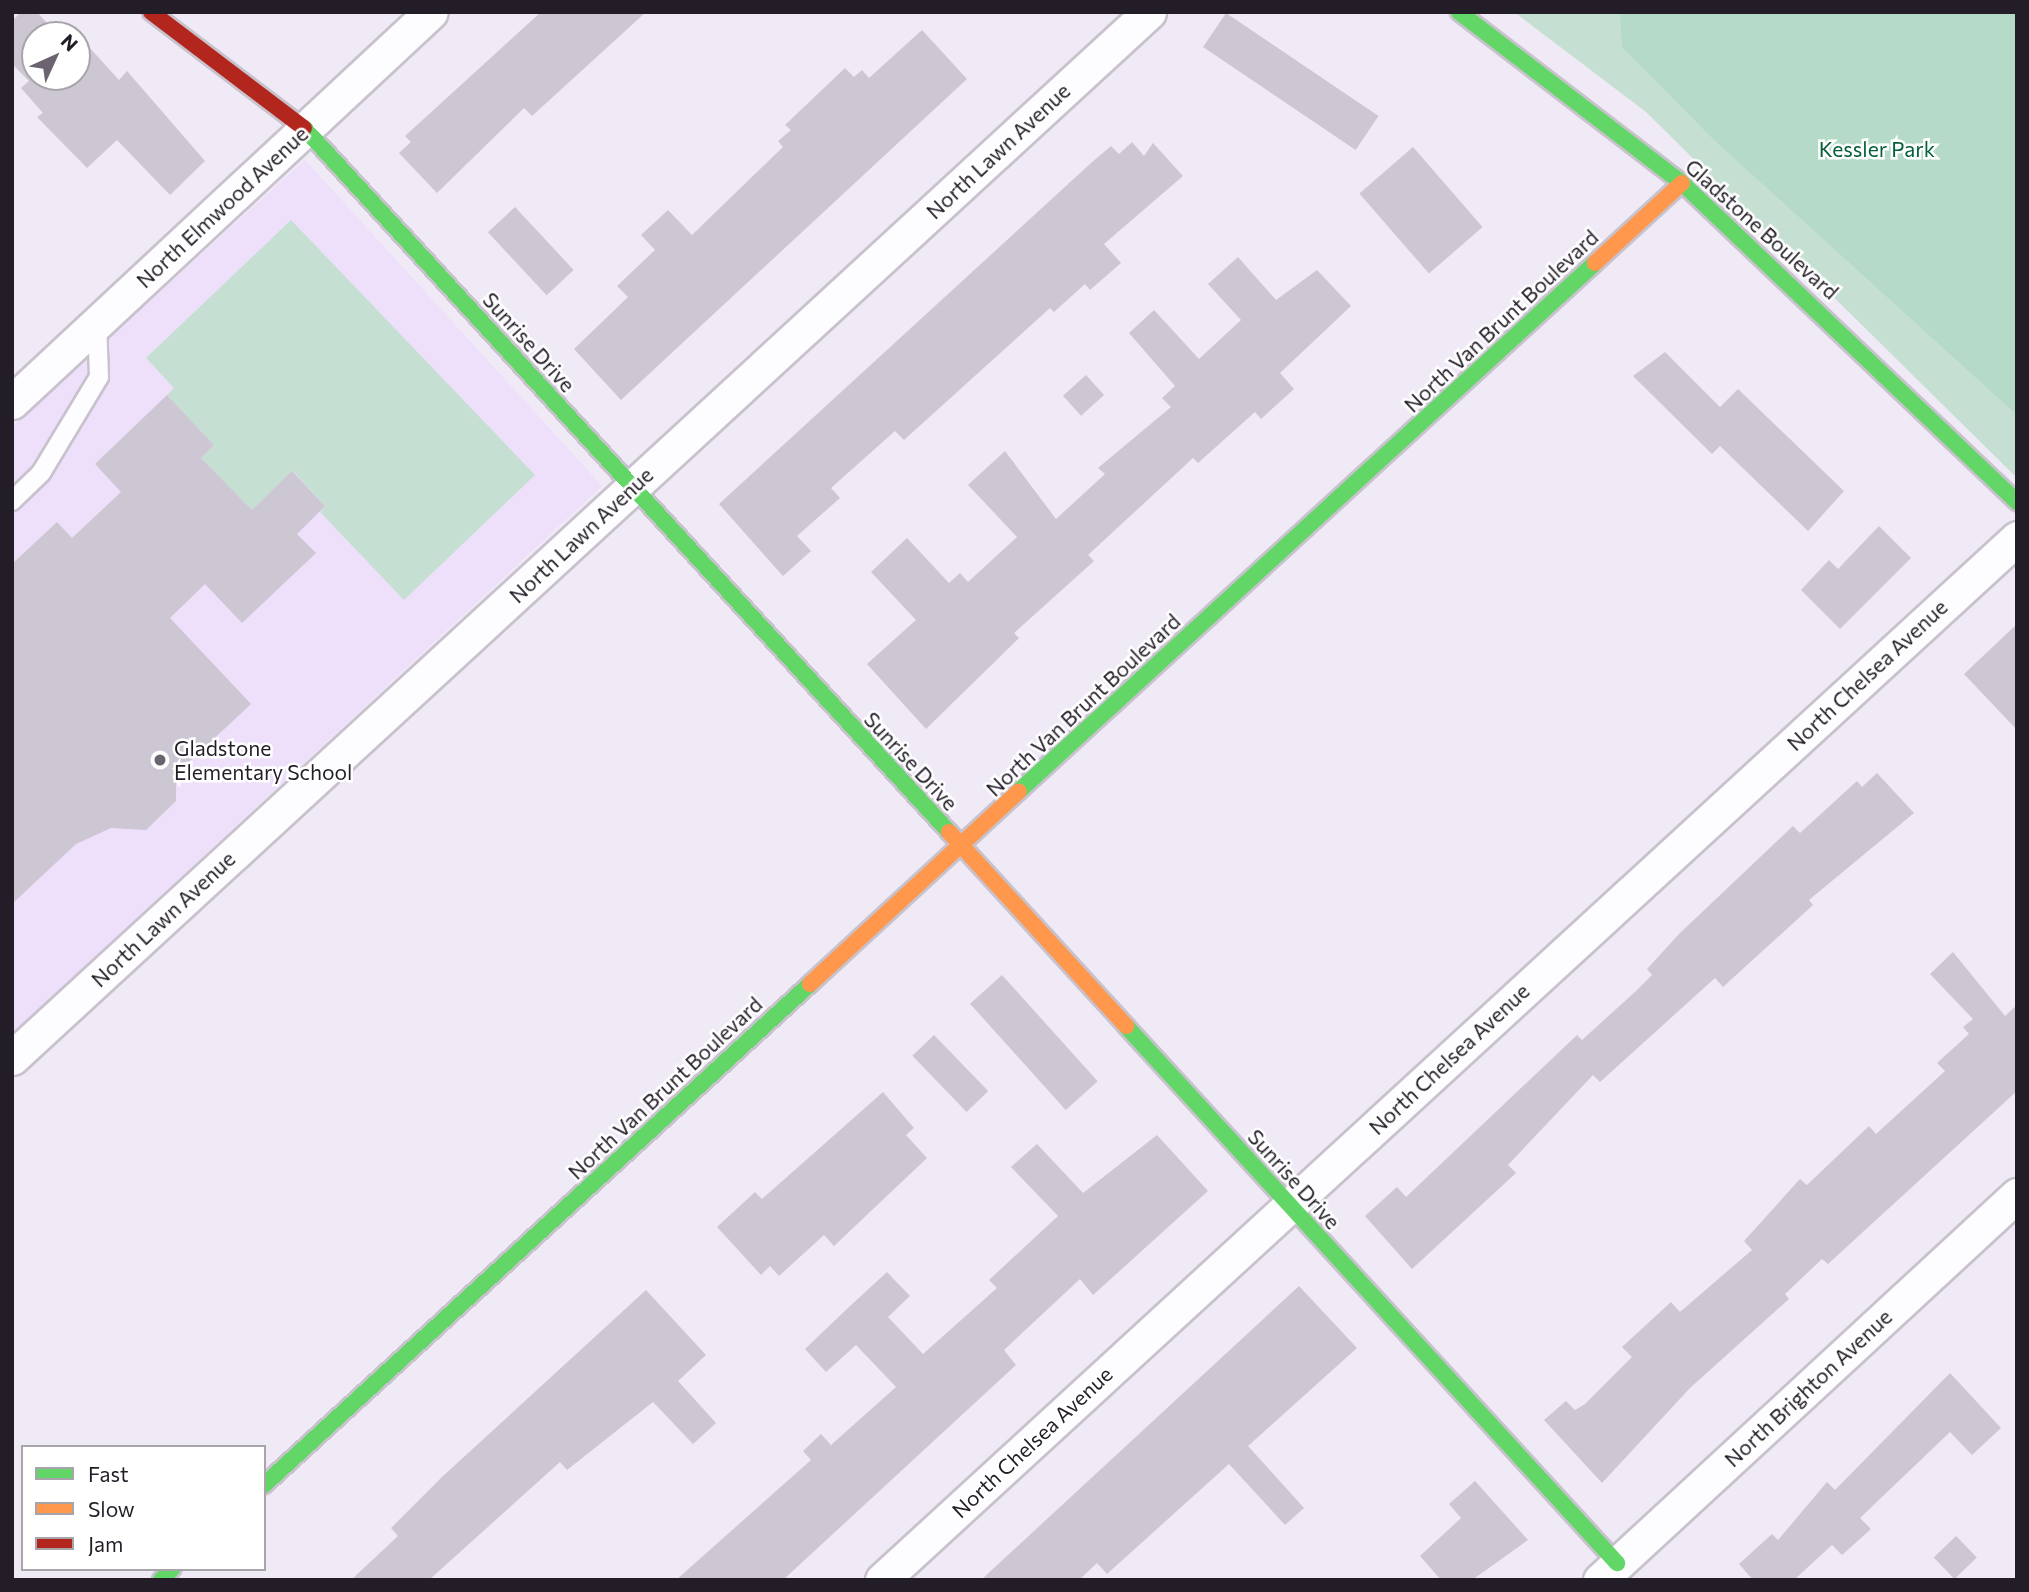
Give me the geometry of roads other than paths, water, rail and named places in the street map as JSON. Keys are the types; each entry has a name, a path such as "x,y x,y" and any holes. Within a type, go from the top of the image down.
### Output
{"street":[{"name":"Sunrise Drive","path":"151,12 306,130 1289,1205 1608,1572"},
{"name":"North Elmwood Avenue","path":"12,402 431,12"},
{"name":"North Lawn Avenue","path":"12,1058 1149,12"},
{"name":"Gladstone Boulevard","path":"1459,12 1682,183 2017,502"},
{"name":"North Van Brunt Boulevard","path":"266,1483 1682,183"},
{"name":"North Chelsea Avenue","path":"882,1580 2017,538"},
{"name":"North Brighton Avenue","path":"1608,1572 2017,1195"}],"lane":[{"path":"12,501 41,473 99,377 97,323"}],"place":[{"name":"Gladstone Elementary School","path":"160,760"}],"park label":[{"name":"Kessler Park","path":"1877,149"}]}
